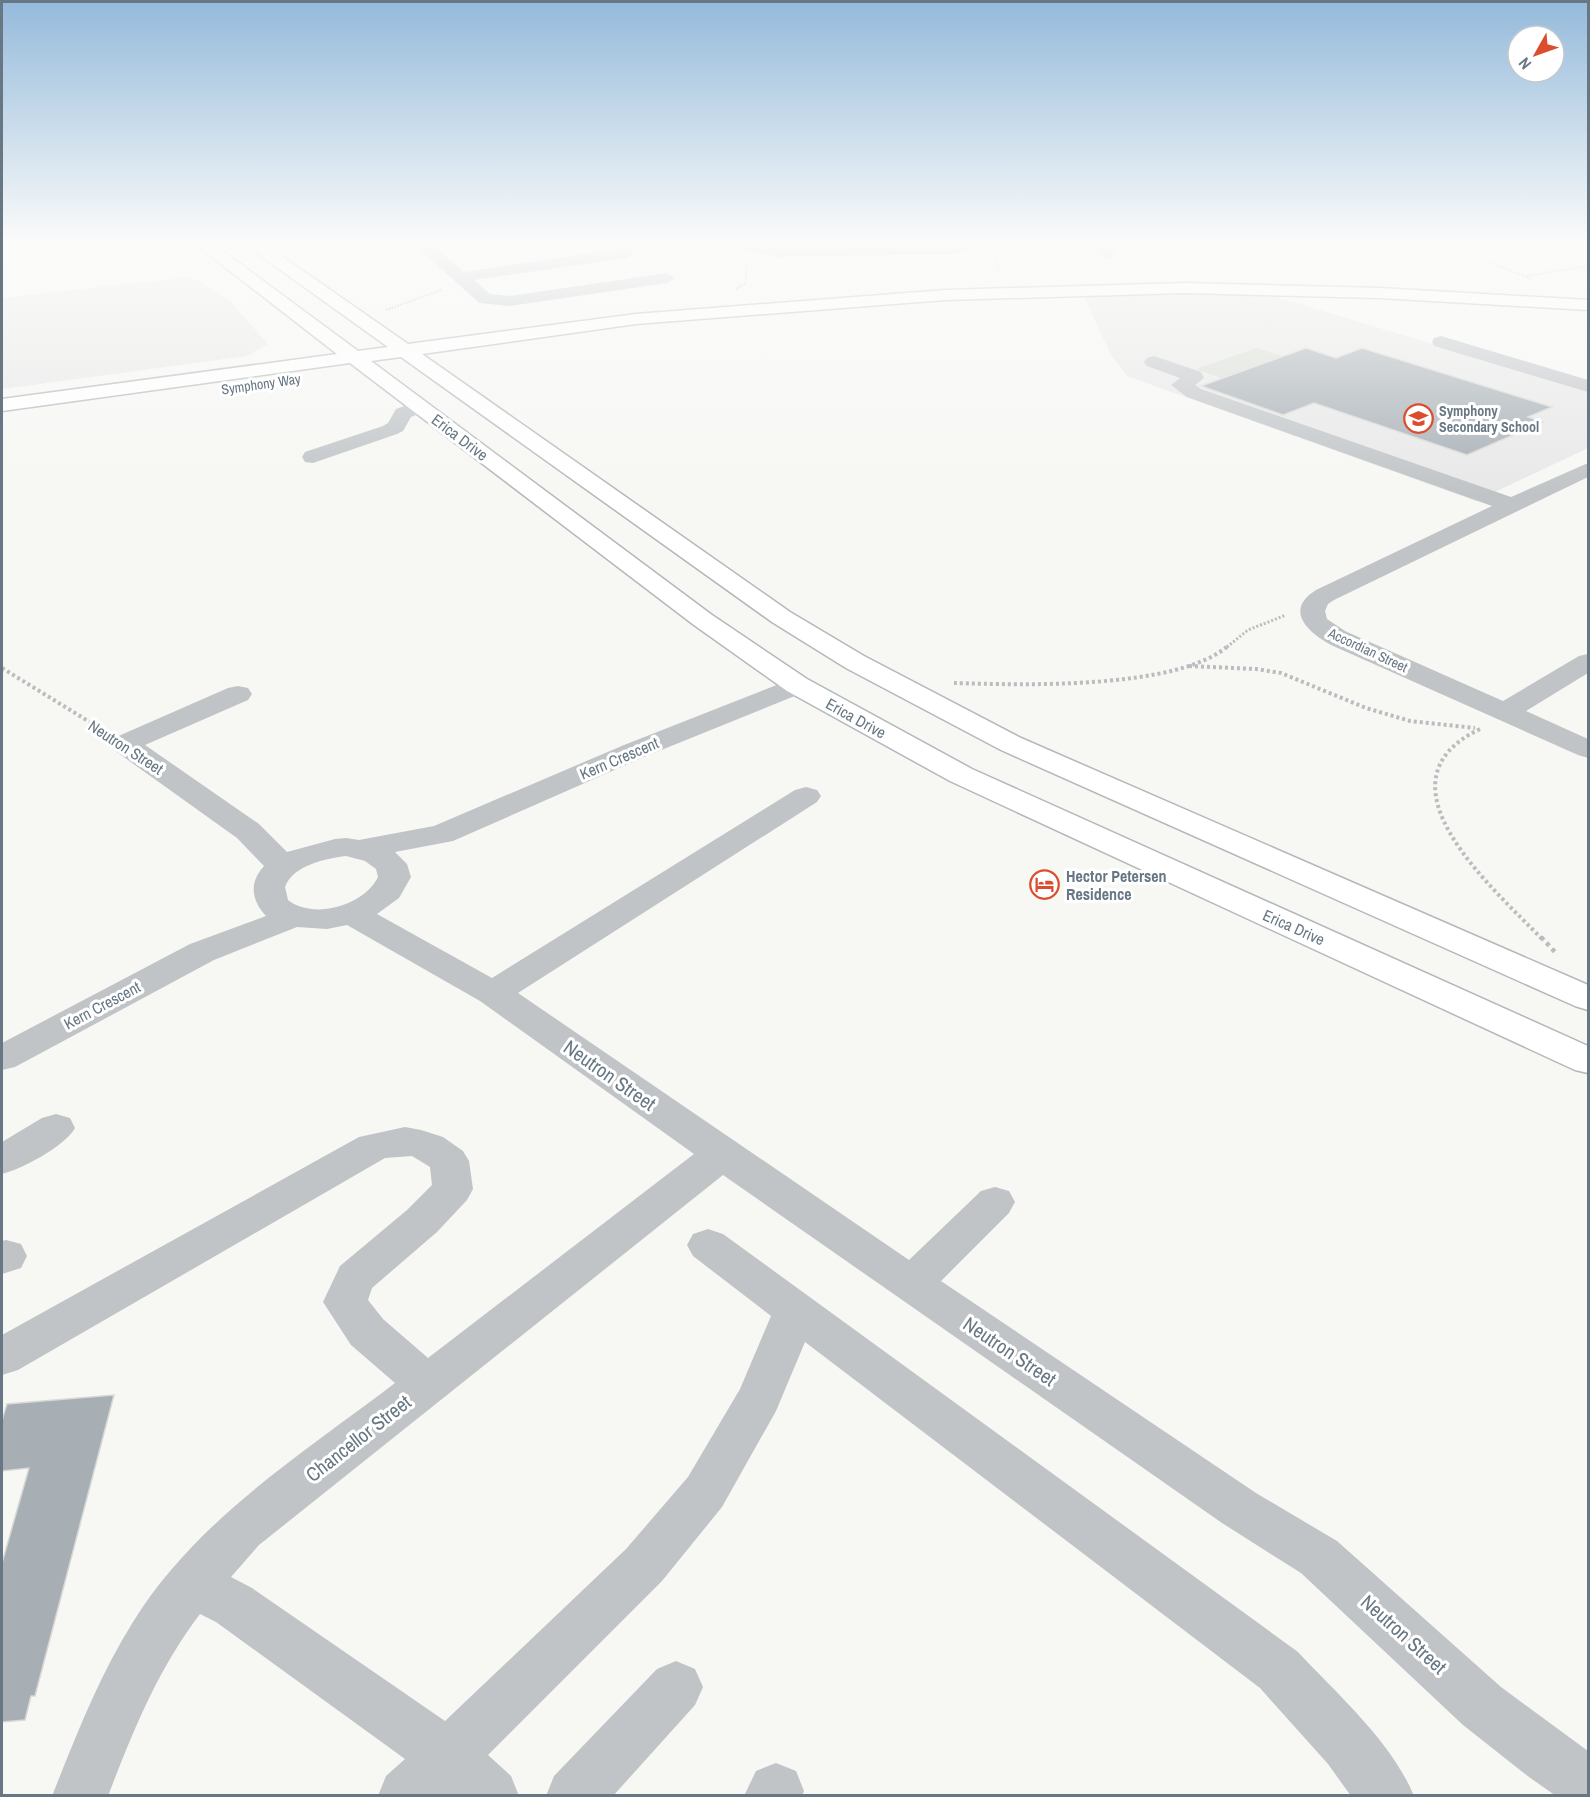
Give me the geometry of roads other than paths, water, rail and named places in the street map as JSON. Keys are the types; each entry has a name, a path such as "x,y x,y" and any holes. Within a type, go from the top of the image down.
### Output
{"main road":[{"name":"Erica Drive","path":"314,327 703,620 807,671 961,775 1588,1061"},
{"path":"370,327 791,623 855,662 981,730"},
{"name":"Symphony Way","path":"2,405 410,356 588,327"},
{"name":"Symphony Way","path":"2,418 361,362"},
{"path":"665,535 720,588 783,634 807,671 824,683 853,686 889,694 981,730 1102,786 1588,998"}],"street":[{"path":"1447,344 1588,386"},
{"path":"1154,362 1194,376 1181,385 1194,393 1511,506"},
{"path":"313,457 396,428 403,413 420,407"},
{"name":"Accordian Street","path":"1588,469 1325,595 1317,600 1312,611 1319,626 1340,639 1588,749"},
{"path":"1563,481 1588,490"},
{"path":"1505,712 1588,662"},
{"name":"Kern Crescent","path":"362,849 442,834 634,751 807,671"},
{"name":"Neutron Street","path":"237,694 124,744 248,831 283,867"},
{"path":"493,993 806,796"},
{"name":"Neutron Street","path":"248,831 330,848"},
{"name":"Kern Crescent","path":"390,886 442,834"},
{"path":"390,886 371,907 354,915 313,920 283,909 269,890 273,878 283,867 298,858 330,848 362,849 386,859 392,867 390,886 410,946"},
{"name":"Kern Crescent","path":"2,1058 283,909"},
{"name":"Neutron Street","path":"354,915 493,993 723,1154 1239,1508 1319,1557 1482,1706 1588,1784"},
{"path":"2,1160 56,1128"},
{"path":"2,1357 373,1147 402,1140 429,1145 449,1161 453,1189 422,1221 355,1278 345,1302 367,1332 427,1384"},
{"name":"Chancellor Street","path":"80,1796 109,1721 147,1648 192,1584 243,1529 723,1154"},
{"path":"912,1283 995,1202"},
{"path":"708,1245 795,1312 1279,1670 1347,1745 1386,1796"},
{"path":"406,1796 644,1565 705,1492 760,1397 795,1312"},
{"path":"192,1584 234,1605 448,1756 491,1796"},
{"path":"574,1796 676,1687"}],"place":[{"name":"Symphony Secondary School","path":"1418,419"},
{"name":"Hector Petersen Residence","path":"1045,885"}]}
